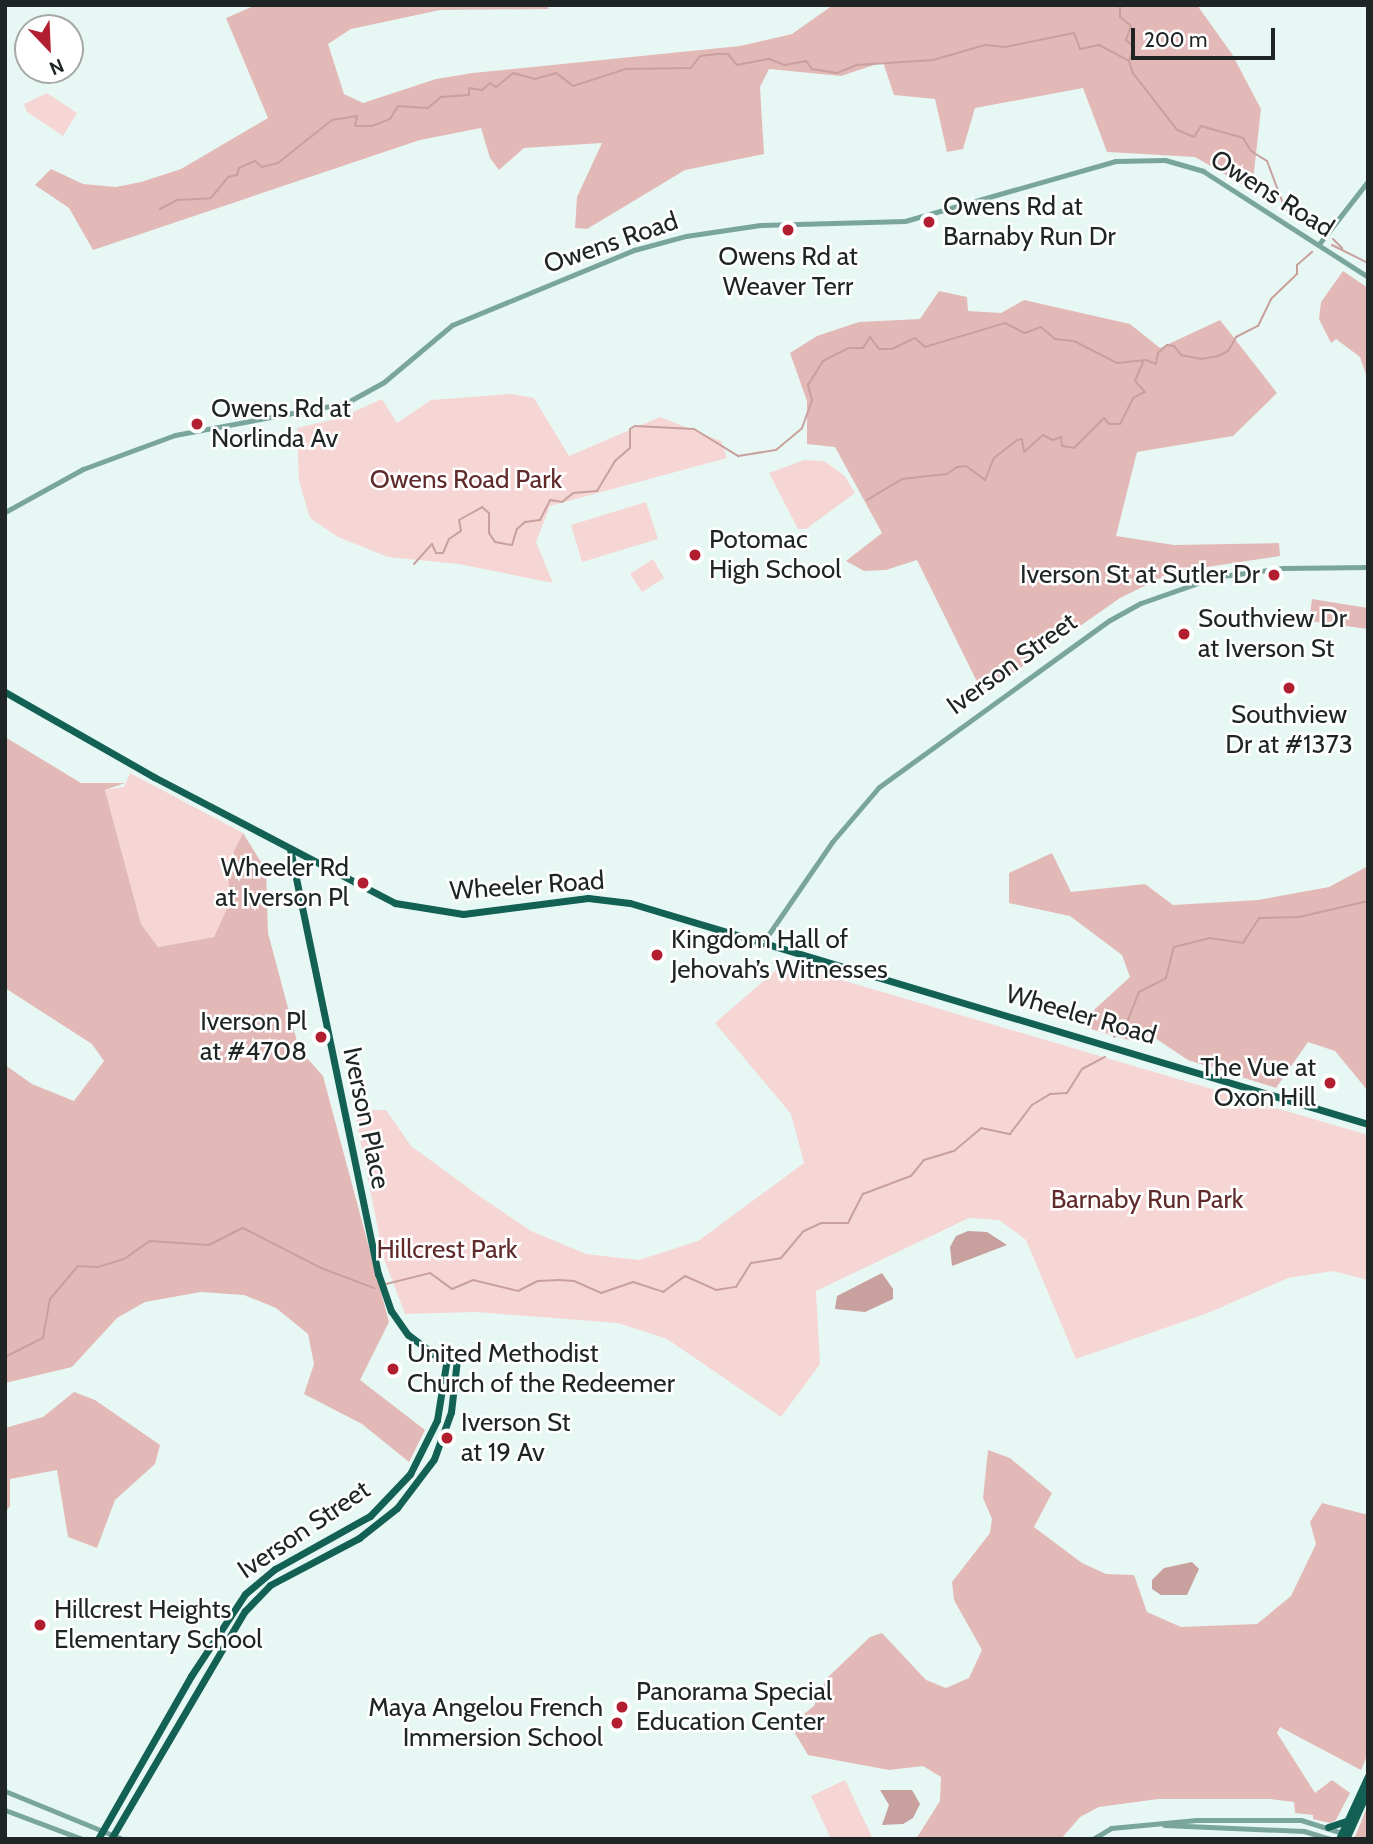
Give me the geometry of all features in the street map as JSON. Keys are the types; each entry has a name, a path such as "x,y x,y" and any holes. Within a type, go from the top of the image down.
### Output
{"main road":[{"name":"Wheeler Road","path":"5,692 290,849 395,903 434,912 477,914 598,899 647,907 1368,1124"},
{"name":"Iverson Place","path":"290,849 378,1274 401,1328 426,1350 457,1359"},
{"name":"Iverson Street","path":"98,1839 191,1676 244,1594 275,1569 370,1517 410,1475 437,1420 447,1358"},
{"name":"Iverson Street","path":"112,1837 255,1598 282,1578 379,1525 418,1483 448,1424 457,1359"},
{"path":"1344,1836 1346,1821 1368,1776"},
{"path":"1344,1836 1368,1790"},
{"path":"1328,1827 1346,1821"}],"street":[{"name":"Owens Road","path":"5,512 83,468 175,435 346,403 384,382 452,325 617,256 686,236 760,225 905,220 1136,158 1165,160 1202,171 1319,243 1368,277"},
{"path":"1319,243 1368,181"},
{"name":"Iverson Street","path":"764,941 832,842 879,787 1110,620 1141,603 1215,577 1283,568 1368,567"},
{"path":"5,1791 122,1839"},
{"path":"5,1810 82,1839"},
{"path":"1093,1839 1111,1828 1274,1820 1328,1827 1344,1836"},
{"path":"1162,1824 1174,1828 1304,1830 1330,1839"}],"green space":[{"path":"47,93 77,113 63,136 27,112 24,104"},
{"name":"Owens Road Park","path":"511,394 534,398 569,456 660,417 721,441 727,458 550,506 536,542 553,583 459,564 388,557 338,537 310,518 299,481 297,428 340,418 382,399 397,423 431,400"},
{"path":"804,460 824,461 845,476 855,493 806,529 798,529 769,473"},
{"path":"646,502 658,539 582,562 571,525"},
{"path":"653,559 664,578 642,592 630,574"},
{"path":"130,773 243,833 226,867 231,899 214,937 158,947 141,924 105,790 124,787"},
{"name":"Barnaby Run Park","path":"784,963 1368,1135 1368,1280 1333,1271 1288,1278 1208,1313 1076,1359 1026,1240 999,1220 969,1218 816,1291 820,1364 781,1417 667,1339 618,1323 476,1312 405,1314 384,1259 354,1110 386,1110 411,1146 478,1195 531,1231 586,1254 639,1260 698,1241 804,1163 791,1114 715,1023"},
{"path":"845,1780 873,1839 831,1839 811,1796"}],"shaded area":[{"path":"256,5 546,5 549,9 440,10 351,29 328,44 344,94 363,103 436,79 473,73 740,46 792,34 833,5 1197,5 1232,54 1261,109 1252,190 1195,157 1107,152 1083,88 975,108 963,149 947,152 935,99 894,95 883,62 841,76 769,69 760,87 764,154 685,170 587,229 575,228 577,197 602,143 524,148 499,170 490,158 481,128 420,140 93,250 69,208 35,185 51,169 83,184 116,187 141,182 181,169 268,118 226,18"},
{"path":"1343,271 1368,288 1368,380 1360,357 1336,339 1331,343 1319,319 1321,302"},
{"path":"939,291 967,297 968,311 1001,313 1024,300 1130,324 1160,348 1220,320 1277,393 1233,436 1137,452 1116,536 1174,545 1279,543 1280,556 1173,572 1120,598 983,694 917,560 886,570 864,571 846,561 882,533 835,447 807,444 807,401 790,353 817,336 859,322 920,319"},
{"path":"1312,599 1368,608 1368,629 1309,621"},
{"path":"5,737 81,783 125,783 105,790 141,924 158,947 214,937 231,899 226,867 243,833 266,870 268,933 299,1049 323,1076 389,1322 360,1380 425,1430 409,1462 362,1424 304,1394 314,1364 308,1334 276,1308 244,1295 201,1292 145,1302 117,1318 72,1367 5,1383 5,1065 32,1084 74,1101 104,1061 92,1044 5,988"},
{"path":"1052,853 1071,892 1145,884 1173,905 1258,900 1329,887 1368,866 1368,1091 1335,1051 1308,1042 1276,1088 1188,1060 1152,1036 1132,1041 1084,1027 1095,1009 1130,977 1122,955 1070,916 1009,903 1009,873"},
{"path":"968,1231 987,1232 1007,1245 952,1266 950,1247 956,1236"},
{"path":"882,1273 893,1289 893,1299 865,1312 835,1309 837,1296"},
{"path":"74,1392 95,1400 160,1445 155,1464 115,1500 97,1548 68,1537 57,1470 10,1479 10,1506 5,1513 5,1428 43,1417"},
{"path":"988,1450 1010,1458 1052,1493 1034,1527 1082,1563 1106,1574 1134,1575 1147,1612 1181,1627 1257,1624 1291,1596 1316,1544 1310,1522 1322,1503 1368,1515 1368,1753 1361,1770 1280,1727 1277,1733 1315,1793 1332,1780 1350,1793 1336,1820 1330,1823 1313,1819 1313,1815 1295,1813 1294,1802 1269,1799 1158,1799 1099,1807 1080,1817 1061,1839 916,1839 940,1801 941,1777 923,1766 889,1770 808,1755 790,1725 814,1706 827,1678 870,1637 882,1633 926,1680 946,1688 969,1678 982,1650 954,1600 952,1582 990,1533 992,1519 983,1498"},
{"path":"1192,1562 1199,1569 1187,1595 1161,1595 1152,1589 1152,1580 1164,1568"},
{"path":"880,1790 912,1790 920,1804 913,1818 903,1824 882,1825 889,1805"},
{"path":"1368,1805 1368,1839 1354,1839 1357,1832"}],"waterway":[{"path":"1120,5 1120,17 1131,26 1126,40 1134,47 1129,61 1133,73 1177,130 1194,137 1201,126 1243,138 1251,151 1267,161 1285,209 1317,229"},
{"path":"160,209 177,200 211,198 228,177 237,175 239,168 255,161 262,167 278,163 332,120 357,116 355,126 372,126 390,119 398,106 428,108 441,97 469,95 469,88 482,90 490,83 496,87 513,73 535,79 556,73 573,86 626,69 691,68 700,56 717,54 728,54 737,65 769,59 785,65 806,61 812,69 837,73 857,65 933,60 985,45 1005,47 1074,33 1080,49 1099,45 1129,61"},
{"path":"1333,239 1342,248"},
{"path":"1332,245 1368,263"},
{"path":"414,564 432,544 436,553 443,553 449,539 461,531 459,520 482,507 489,513 489,533 495,542 512,545 517,529 525,522 540,520 550,500 562,502 573,493 597,491 615,461 630,448 630,429 635,426 694,429 738,456 776,450 802,428 812,400 808,385 823,361 849,348 863,348 870,337 879,349 892,349 915,338 925,347 1005,323 1025,333 1041,327 1055,339 1074,341 1117,363 1146,360 1156,364 1158,353 1167,345 1174,346 1181,355 1202,359 1218,356 1228,351 1236,337 1258,326 1271,299 1297,274 1297,265 1312,252"},
{"path":"867,500 902,479 947,474 957,467 966,466 985,480 994,458 1017,440 1022,439 1024,452 1043,435 1053,440 1061,437 1062,446 1074,448 1104,418 1109,424 1120,424 1133,398 1145,392 1135,381 1143,362"},
{"path":"1114,1037 1124,1030 1139,992 1166,978 1174,947 1209,938 1243,943 1259,918 1299,917 1368,901"},
{"path":"386,1284 430,1273 452,1289 473,1280 518,1291 538,1281 559,1280 574,1281 601,1293 633,1282 663,1292 685,1276 716,1290 736,1287 751,1263 781,1258 804,1231 821,1223 848,1223 863,1194 911,1176 924,1160 954,1151 981,1128 1010,1134 1032,1105 1050,1094 1067,1093 1082,1069 1105,1057"},
{"path":"5,1357 43,1338 50,1299 78,1266 98,1267 124,1259 150,1241 209,1245 243,1228 321,1268 374,1288"}],"place":[{"name":"Owens Rd at Barnaby Run Dr","path":"929,222"},
{"name":"Owens Rd at Weaver Terr","path":"788,230"},
{"name":"Owens Rd at Norlinda Av","path":"197,424"},
{"name":"Potomac High School","path":"695,555"},
{"name":"Iverson St at Sutler Dr","path":"1274,575"},
{"name":"Southview Dr at Iverson St","path":"1184,634"},
{"name":"Southview Dr at #1373","path":"1289,688"},
{"name":"Wheeler Rd at Iverson Pl","path":"363,883"},
{"name":"Kingdom Hall of Jehovah’s Witnesses","path":"657,955"},
{"name":"Iverson Pl at #4708","path":"321,1037"},
{"name":"The Vue at Oxon Hill","path":"1330,1083"},
{"name":"United Methodist Church of the Redeemer","path":"393,1369"},
{"name":"Iverson St at 19 Av","path":"447,1438"},
{"name":"Hillcrest Heights Elementary School","path":"40,1625"},
{"name":"Panorama Special Education Center","path":"622,1707"},
{"name":"Maya Angelou French Immersion School","path":"617,1723"}],"park label":[{"name":"Hillcrest Park","path":"447,1250"}]}
